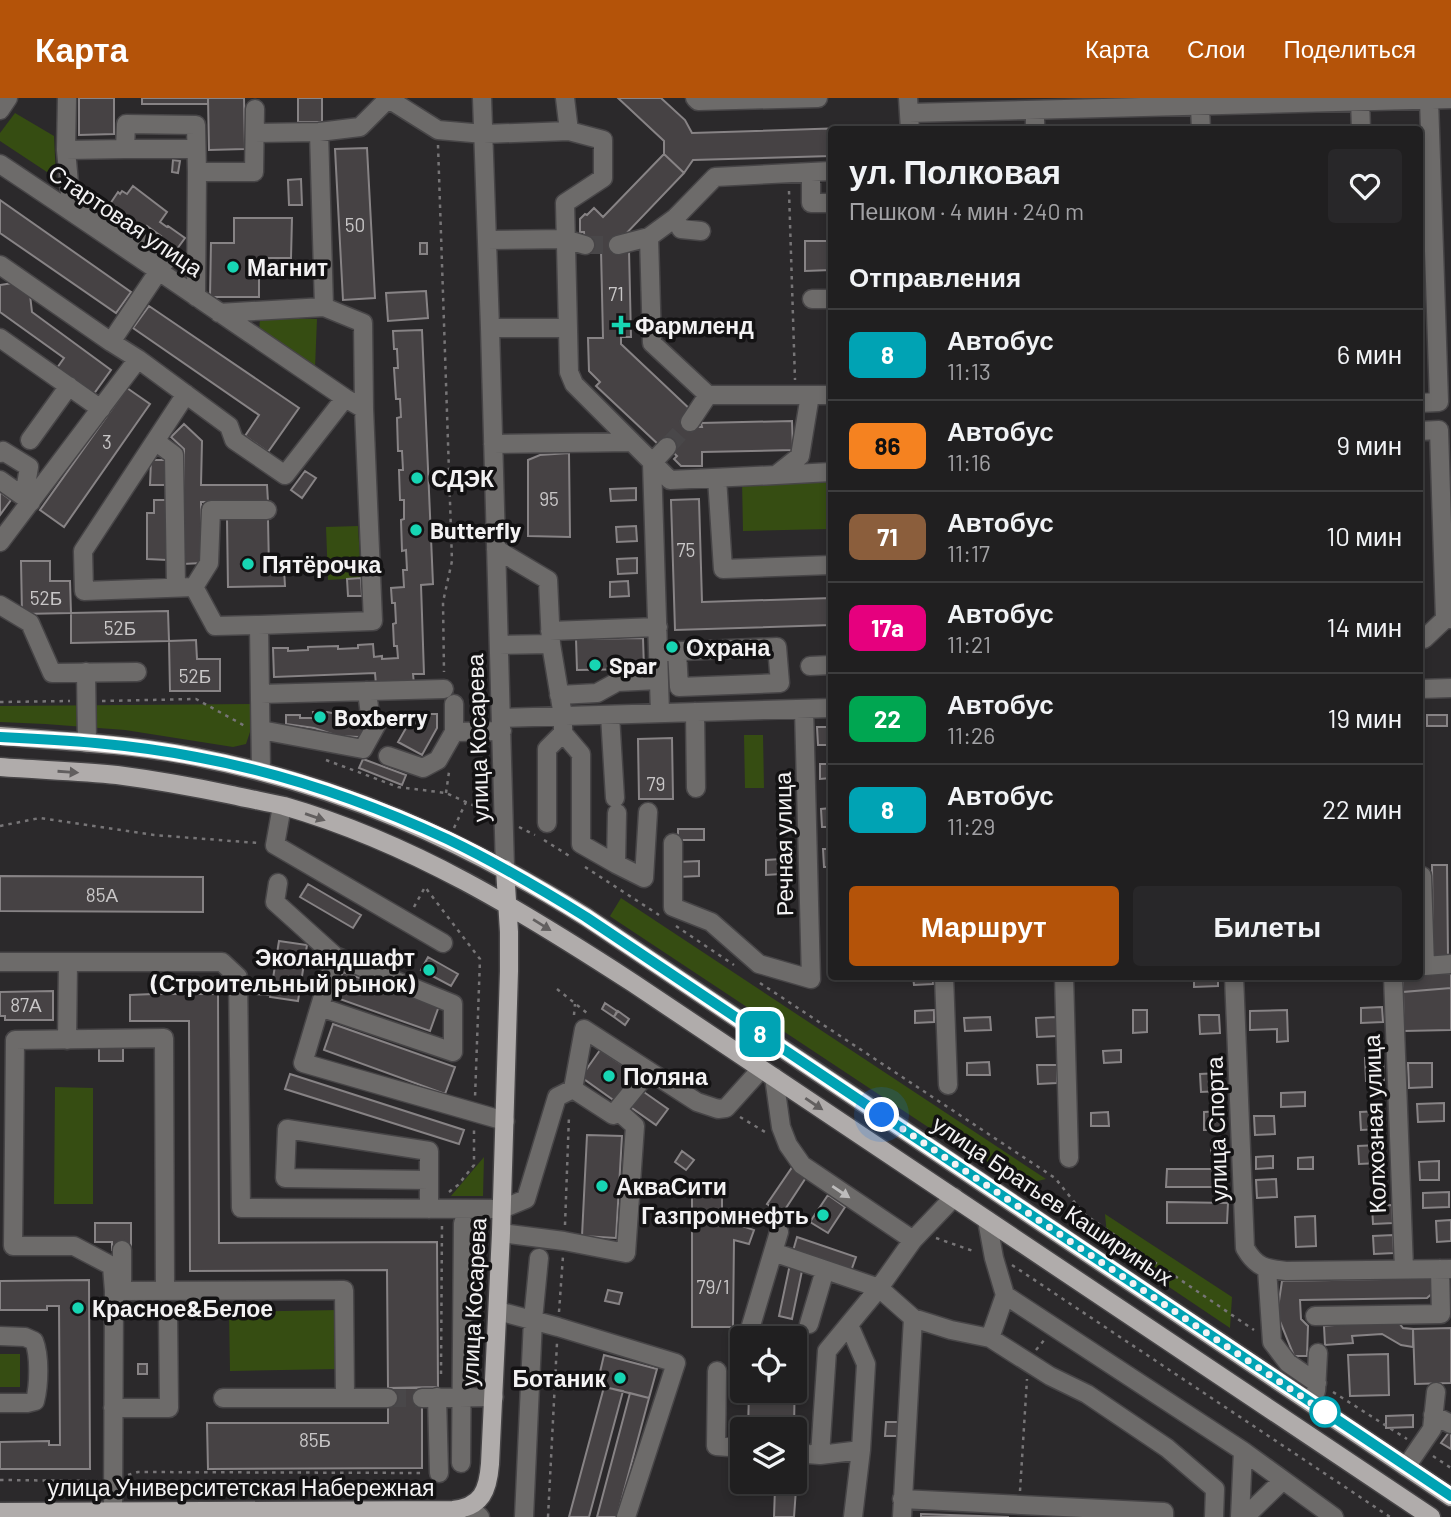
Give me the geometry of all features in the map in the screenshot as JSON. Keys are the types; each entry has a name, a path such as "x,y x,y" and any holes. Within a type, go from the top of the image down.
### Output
{"main road":[{"name":"улица Братьев Кашириных","path":"0,737 87,743 194,756 261,771 346,797 395,816 505,869 586,917 1451,1497"},
{"path":"0,767 116,775 282,806 341,826 457,876 575,946 768,1073 1431,1517"},
{"name":"улица Косарева","path":"476,1507 488,1486 498,1311 509,971 505,869"},
{"name":"улица Университетская Набережная","path":"0,1512 113,1511 138,1514 446,1511 476,1507"}],"street":[{"path":"0,110 8,98"},
{"path":"67,98 66,150 70,194 166,260 111,342"},
{"path":"255,133 319,132 360,127 387,98 438,130 484,134 569,131 603,140 603,178 565,203 569,372 573,384 670,480 828,472"},
{"name":"улица Косарева","path":"482,98 491,328 505,869"},
{"path":"565,98 569,131"},
{"path":"695,98 698,101 818,98"},
{"path":"1423,402 1439,402 1424,99"},
{"path":"909,114 1040,106 1200,106 1451,99"},
{"path":"1360,100 1361,126"},
{"path":"1036,126 1040,106"},
{"path":"1200,106 1200,126"},
{"path":"197,172 254,172 255,110"},
{"path":"125,149 126,124 195,125 196,297"},
{"path":"319,132 324,307"},
{"path":"66,150 196,149"},
{"name":"Стартовая улица","path":"0,164 364,409"},
{"path":"811,172 811,203 828,203"},
{"path":"618,245 649,237 675,218 715,177 828,172"},
{"path":"675,218 681,229 701,231"},
{"path":"649,237 652,343 708,396 828,395"},
{"path":"487,240 565,239 585,245"},
{"path":"0,265 186,394 229,426 233,440 285,475 345,398"},
{"path":"812,299 828,299"},
{"path":"155,442 174,455 185,587 215,626 373,621 363,323 324,307 219,313"},
{"path":"491,328 568,328"},
{"path":"0,338 101,409"},
{"path":"0,542 28,499 138,359"},
{"path":"30,440 69,386"},
{"path":"186,394 83,551 84,591 185,587 209,563 211,510 267,510"},
{"path":"776,475 800,456 803,395"},
{"path":"690,422 708,396"},
{"path":"1423,431 1439,430 1448,619 1423,639"},
{"path":"494,444 632,442"},
{"path":"660,713 652,463 667,447"},
{"path":"0,453 4,451 29,467 28,499"},
{"path":"718,478 723,569 828,565"},
{"path":"0,480 28,499"},
{"path":"496,549 548,580 550,638 563,724 581,754 580,844 643,878 648,813"},
{"path":"0,605 30,623 52,673 137,672"},
{"path":"259,625 261,771"},
{"path":"499,645 658,627"},
{"path":"659,652 677,651 777,647 780,683 679,687 677,651"},
{"path":"810,666 828,665"},
{"path":"86,672 87,743"},
{"path":"559,695 597,693 617,681 659,680"},
{"path":"1423,689 1451,688"},
{"path":"261,730 363,749 378,722 370,715 367,691"},
{"path":"260,694 367,691 449,697 454,732 438,760 423,768 388,756"},
{"path":"454,732 501,725 563,724 610,715 828,708"},
{"name":"Речная улица","path":"673,843 673,907 712,922 759,964 811,979 804,709"},
{"path":"695,712 696,788"},
{"path":"610,715 616,806 616,864"},
{"path":"547,823 547,749 563,724"},
{"path":"282,806 275,845 443,943"},
{"path":"278,883 275,902 335,956 453,1004 453,1052 320,1007"},
{"path":"1423,906 1425,966 1451,964"},
{"path":"335,956 303,1063 505,1121"},
{"path":"0,962 222,962 239,977 242,1208 502,1209 526,1199 557,1097 572,1090"},
{"path":"67,1040 68,962"},
{"path":"944,980 948,1085"},
{"path":"1064,980 1069,1158"},
{"name":"улица Спорта","path":"1234,980 1245,1248 1253,1261 1267,1269"},
{"name":"Колхозная улица","path":"1393,980 1405,1269"},
{"path":"572,1090 584,1029 697,1102 718,1109 726,1108 768,1073 781,1127 788,1145 802,1165 913,1240"},
{"path":"118,1291 112,1266 74,1246 13,1246 15,1040 164,1038 165,1291"},
{"path":"572,1090 613,1115 649,1071"},
{"path":"501,1233 626,1253 635,1126 617,1110"},
{"path":"429,1180 285,1178 286,1129 429,1151 429,1180 436,1208"},
{"path":"820,1455 827,1351 879,1288 913,1240 954,1197"},
{"path":"987,1220 1005,1295 990,1338"},
{"path":"461,1463 463,1223"},
{"path":"751,1326 779,1232"},
{"path":"113,1511 113,1408 122,1250"},
{"path":"773,1252 879,1288 913,1318 990,1338 1050,1376 1087,1394 1167,1448 1215,1489 1214,1517"},
{"path":"524,1517 533,1320 539,1258"},
{"path":"1315,1316 1446,1314 1446,1269 1267,1269 1272,1342 1288,1363 1317,1382"},
{"path":"809,1324 825,1270"},
{"path":"118,1291 344,1290 345,1398"},
{"path":"1005,1295 1243,1451 1334,1517"},
{"path":"498,1311 676,1363 626,1517"},
{"path":"113,1408 169,1408 168,1315"},
{"path":"913,1318 902,1508 1019,1505 1164,1512 1164,1517"},
{"path":"849,1325 866,1364 861,1450 853,1517"},
{"path":"0,1336 25,1337 34,1341 37,1349 37,1392 35,1401 0,1403"},
{"path":"1315,1405 1318,1353"},
{"path":"717,1371 716,1446 730,1447"},
{"path":"1406,1466 1432,1429 1436,1392"},
{"path":"439,1473 429,1397 494,1397"},
{"path":"223,1398 388,1398"},
{"path":"1433,1415 1451,1424"},
{"path":"807,1454 820,1455 861,1450"},
{"path":"1240,1517 1243,1451"},
{"path":"1245,1517 1283,1480"}],"path":[{"path":"438,130 452,561 443,601 449,697"},
{"path":"789,173 803,395"},
{"path":"0,826 40,818 154,835 275,845"},
{"path":"405,922 425,887 480,959 474,1165 458,1185 442,1197 436,1208 441,1374"},
{"path":"574,1017 575,1004"},
{"path":"548,1517 572,1090"},
{"path":"936,1238 982,1254"},
{"path":"1005,1263 1015,1267 1390,1517"},
{"path":"1019,1505 1028,1362 1054,1326"},
{"path":"1317,1382 1451,1468"},
{"path":"0,1480 113,1480 138,1472 439,1473"}],"green space":[{"path":"15,113 54,136 56,178 0,141 0,133"},
{"path":"260,318 317,319 315,368 259,333"},
{"path":"828,478 828,529 743,531 742,481"},
{"path":"358,526 361,578 328,580 326,527"},
{"path":"251,704 250,732 246,744 233,747 125,730 0,722 0,706"},
{"path":"744,735 763,735 764,788 745,788"},
{"path":"621,898 1046,1179 1017,1186 611,917"},
{"path":"55,1087 93,1088 93,1204 54,1204"},
{"path":"484,1157 483,1196 451,1196"},
{"path":"1105,1214 1232,1297 1230,1328 1108,1246"},
{"path":"340,1310 341,1369 230,1371 229,1312"},
{"path":"0,1354 20,1354 20,1387 0,1387"}],"building":[{"path":"79,98 114,98 114,134 79,135"},
{"path":"142,98 208,98 208,104 142,104"},
{"path":"208,98 244,98 245,149 209,150"},
{"path":"298,98 322,98 322,122 298,122"},
{"path":"618,98 661,98 685,120 692,133 828,129 828,156 693,160 684,173 664,154 664,141"},
{"path":"367,148 375,298 343,300 335,149"},
{"path":"664,154 684,173 618,242 629,250 631,337 621,337 621,344 693,412 695,427 702,427 701,423 792,421 793,450 702,452 702,466 681,466 674,459 677,456 667,447 660,446 596,386 600,382 589,371 588,338 603,338 601,250 585,250 580,219 594,208 603,217"},
{"path":"173,160 180,161 178,173 172,172"},
{"path":"301,179 302,205 289,205 288,180"},
{"path":"133,186 167,212 160,222 185,238 177,249 183,254 175,264 153,248 161,236 147,226 145,230 110,204 118,192 127,194"},
{"path":"0,200 131,292 116,313 0,233"},
{"path":"234,218 292,218 291,258 259,258 259,297 210,297 211,243 234,243"},
{"path":"805,241 828,241 828,270 805,271"},
{"path":"420,243 427,243 427,254 420,254"},
{"path":"13,283 30,295 32,312 111,370 93,395 57,368 64,358 0,312 0,285"},
{"path":"426,291 428,318 388,321 386,293"},
{"path":"149,306 299,408 268,452 245,436 259,415 133,328"},
{"path":"422,330 433,584 421,585 424,674 413,674 414,684 376,685 375,673 274,677 273,648 288,648 288,651 338,646 338,649 373,644 374,657 398,658 397,646 394,646 395,603 392,603 391,588 404,587 403,570 407,570 406,550 402,551 401,520 404,519 404,500 400,500 399,470 403,470 402,451 398,451 397,418 401,417 400,399 396,399 394,368 398,368 393,331"},
{"path":"127,388 150,404 64,527 40,510"},
{"path":"184,424 202,441 201,485 267,485 268,502 201,502 202,563 183,564 184,449 171,437"},
{"path":"569,453 570,537 528,536 528,460 540,455"},
{"path":"151,460 165,460 165,485 150,485"},
{"path":"305,471 316,478 302,498 291,490"},
{"path":"636,488 636,500 611,501 610,489"},
{"path":"0,492 11,500 0,515"},
{"path":"699,499 702,602 828,598 828,625 675,630 671,500"},
{"path":"154,500 168,500 167,560 147,559 147,513 154,513"},
{"path":"227,519 268,519 269,569 284,569 285,586 228,587"},
{"path":"636,526 637,541 617,542 616,527"},
{"path":"637,558 637,573 618,574 617,559"},
{"path":"21,561 50,561 50,581 70,581 71,613 22,614"},
{"path":"361,578 362,596 348,596 347,579"},
{"path":"628,581 629,596 610,597 610,582"},
{"path":"168,611 169,641 71,643 71,613"},
{"path":"643,638 644,669 577,670 576,639"},
{"path":"196,640 197,659 220,659 220,691 170,691 169,641"},
{"path":"313,712 366,720 371,724 359,737 338,736 314,728 286,724 286,715 314,718"},
{"path":"414,714 437,714 437,728 422,755 398,742"},
{"path":"1427,715 1447,715 1447,726 1427,726"},
{"path":"817,727 828,727 828,745 818,745"},
{"path":"672,738 673,799 639,799 638,739"},
{"path":"363,759 406,775 402,785 359,768"},
{"path":"820,764 828,764 828,778 820,779"},
{"path":"828,808 828,827 822,827 821,809"},
{"path":"678,829 704,829 704,840 678,840"},
{"path":"823,849 828,849 828,867 824,867"},
{"path":"781,859 781,874 766,875 766,860"},
{"path":"699,861 699,876 678,877 678,862"},
{"path":"1432,865 1447,865 1448,957 1433,957"},
{"path":"0,876 203,877 203,912 0,911"},
{"path":"308,884 361,915 353,928 300,897"},
{"path":"279,941 307,945 298,1001 270,997"},
{"path":"428,957 458,974 451,986 421,970"},
{"path":"343,972 439,1006 430,1031 334,997"},
{"path":"1451,973 1451,988 1403,992 1403,980 1423,980 1423,974"},
{"path":"257,980 270,981 269,995 256,994"},
{"path":"913,980 933,980 933,984 914,985"},
{"path":"1194,980 1218,980 1218,986 1194,987"},
{"path":"1451,988 1451,1030 1404,1031 1403,992"},
{"path":"53,991 53,1020 5,1020 5,1016 0,1016 0,992"},
{"path":"218,994 219,1243 437,1242 438,1387 388,1388 387,1270 190,1271 189,1021 130,1021 130,995"},
{"path":"605,1003 617,1011 614,1017 602,1009"},
{"path":"1382,1007 1383,1022 1361,1023 1361,1008"},
{"path":"934,1010 934,1022 915,1023 915,1011"},
{"path":"1133,1010 1147,1010 1147,1032 1133,1033"},
{"path":"1287,1010 1288,1041 1277,1042 1277,1029 1250,1030 1250,1011"},
{"path":"618,1011 629,1019 625,1025 614,1017"},
{"path":"1199,1015 1219,1015 1220,1033 1200,1034"},
{"path":"990,1017 991,1030 965,1031 964,1018"},
{"path":"1056,1017 1057,1036 1037,1037 1036,1018"},
{"path":"333,1024 455,1067 445,1094 324,1050"},
{"path":"99,1044 123,1044 123,1061 99,1061"},
{"path":"600,1050 639,1076 619,1104 581,1077"},
{"path":"1121,1050 1121,1062 1104,1063 1103,1051"},
{"path":"1365,1058 1383,1058 1384,1080 1366,1081"},
{"path":"989,1062 990,1075 967,1075 967,1063"},
{"path":"1408,1063 1432,1063 1432,1087 1409,1088"},
{"path":"1037,1065 1057,1065 1057,1083 1038,1084"},
{"path":"1220,1073 1221,1091 1201,1092 1200,1074"},
{"path":"290,1074 464,1130 459,1144 285,1089"},
{"path":"641,1090 668,1109 656,1125 629,1106"},
{"path":"1305,1092 1305,1106 1281,1107 1281,1093"},
{"path":"1444,1103 1444,1121 1418,1122 1417,1104"},
{"path":"1223,1111 1224,1130 1204,1130 1204,1112"},
{"path":"1380,1111 1381,1129 1361,1130 1360,1112"},
{"path":"1108,1112 1109,1126 1091,1126 1091,1113"},
{"path":"1254,1116 1274,1116 1275,1134 1255,1135"},
{"name":"АкваСити","path":"587,1135 622,1136 616,1238 582,1236"},
{"path":"1211,1145 1225,1145 1225,1154 1211,1154"},
{"path":"1378,1145 1379,1163 1359,1164 1358,1146"},
{"path":"682,1151 694,1160 686,1170 675,1162"},
{"path":"1273,1156 1273,1168 1256,1169 1256,1157"},
{"path":"1313,1157 1313,1169 1298,1169 1298,1158"},
{"path":"1439,1161 1439,1180 1420,1180 1419,1162"},
{"path":"795,1163 809,1173 782,1214 767,1204"},
{"path":"1167,1169 1228,1169 1227,1187 1166,1187"},
{"path":"1276,1179 1277,1197 1257,1198 1256,1180"},
{"path":"692,1192 722,1193 722,1219 754,1230 749,1244 734,1240 733,1326 692,1327"},
{"path":"1449,1192 1449,1207 1423,1208 1423,1193"},
{"path":"828,1195 845,1207 828,1233 810,1222"},
{"path":"1167,1202 1228,1203 1227,1223 1167,1223"},
{"path":"1392,1205 1393,1223 1373,1224 1372,1206"},
{"path":"1315,1216 1316,1246 1296,1247 1295,1217"},
{"path":"1451,1220 1451,1241 1437,1242 1436,1221"},
{"path":"95,1223 131,1223 131,1250 112,1250 112,1242 95,1242"},
{"path":"1393,1235 1394,1253 1374,1254 1373,1236"},
{"path":"797,1237 856,1257 851,1271 793,1251"},
{"path":"790,1264 803,1266 792,1319 779,1316"},
{"path":"1434,1278 1435,1291 1427,1298 1300,1300 1301,1319 1308,1326 1307,1356 1294,1356 1277,1314 1282,1281"},
{"path":"89,1280 90,1469 0,1469 0,1442 49,1441 49,1445 60,1445 59,1306 47,1306 47,1310 0,1310 0,1281"},
{"path":"608,1290 622,1293 619,1304 605,1301"},
{"path":"1396,1319 1403,1328 1413,1329 1413,1347 1401,1345 1382,1334 1352,1336 1353,1343 1325,1345 1324,1326"},
{"path":"1451,1328 1451,1383 1415,1384 1413,1329"},
{"path":"1388,1354 1389,1395 1350,1396 1348,1355"},
{"path":"604,1355 657,1369 649,1398 597,1385"},
{"path":"138,1364 147,1364 147,1374 138,1374"},
{"path":"604,1387 623,1391 589,1517 569,1517"},
{"path":"388,1388 422,1388 422,1468 208,1469 207,1423 388,1423"},
{"path":"630,1393 649,1398 617,1517 597,1517"},
{"path":"749,1403 794,1403 794,1417 748,1417"},
{"path":"1413,1415 1413,1427 1386,1428 1386,1416"},
{"path":"886,1422 899,1422 899,1436 885,1436"},
{"path":"1451,1432 1451,1449 1441,1443"},
{"path":"775,1494 796,1494 794,1517 774,1517"},
{"path":"921,1514 1009,1517 921,1517"}],"tunnel":[{"path":"585,245 618,245"},
{"path":"667,447 690,422"},
{"path":"388,1398 422,1398"}],"bus line":[{"name":"8","path":"0,737 117,746 194,756 261,771 346,797 395,816 505,869 586,917 1451,1496"}],"place":[{"name":"Магнит","path":"233,267"},
{"name":"Фармленд","path":"621,325"},
{"name":"СДЭК","path":"417,478"},
{"name":"Butterfly","path":"416,530"},
{"name":"Пятёрочка","path":"248,564"},
{"name":"Охрана","path":"672,647"},
{"name":"Spar","path":"595,665"},
{"name":"Boxberry","path":"320,717"},
{"name":"Эколандшафт (Строительный рынок)","path":"429,970"},
{"name":"Поляна","path":"609,1076"},
{"name":"АкваСити","path":"602,1186"},
{"name":"Газпромнефть","path":"823,1215"},
{"name":"Красное&Белое","path":"78,1308"},
{"name":"Ботаник","path":"620,1378"}],"route":[{"path":"882,1115 1329,1415 1325,1412"}]}
